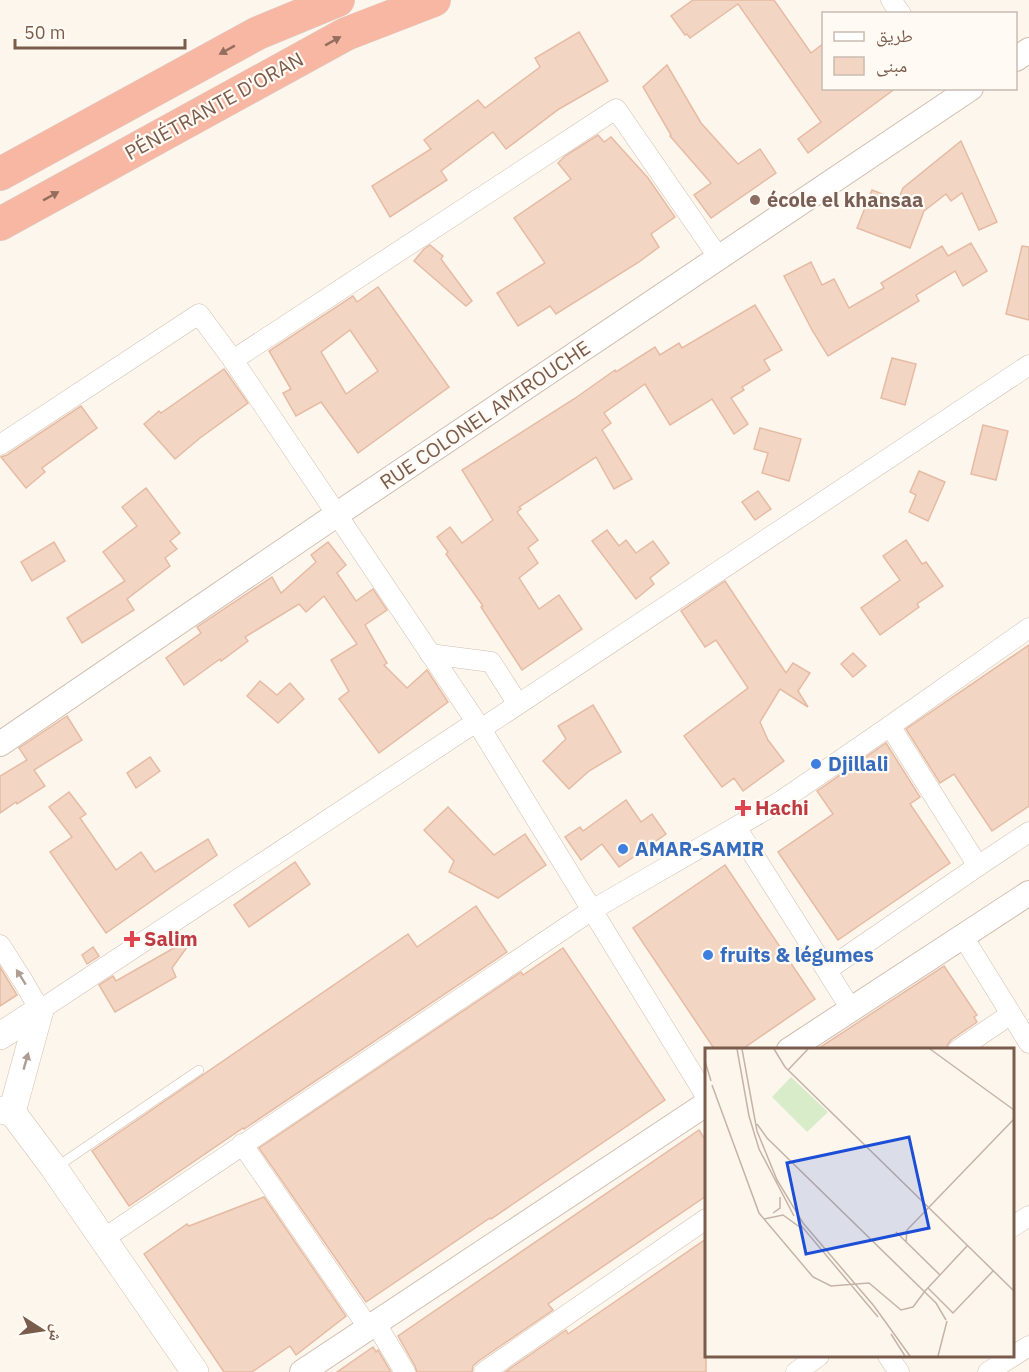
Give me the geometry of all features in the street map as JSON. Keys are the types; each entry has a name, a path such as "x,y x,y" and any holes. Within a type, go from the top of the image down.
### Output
{"highway":[{"path":"258,33 301,0"},
{"name":"PÉNÉTRANTE D'ORAN","path":"0,174 258,33 338,0"},
{"name":"PÉNÉTRANTE D'ORAN","path":"0,224 346,34 434,0"}],"main road":[{"path":"0,1036 40,1010"},
{"path":"40,1010 6,1111 54,1168 195,1372"}],"street":[{"name":"RUE COLONEL AMIROUCHE","path":"0,744 962,91"},
{"path":"233,360 616,109 719,258"},
{"path":"0,445 199,314 233,360 478,726 705,1094"},
{"path":"0,945 40,1010 478,726 518,704 1029,365"},
{"path":"103,1239 592,910 781,801 1029,628"},
{"path":"430,654 490,662 518,704"},
{"path":"890,726 978,866"},
{"path":"736,827 851,1009"},
{"path":"827,970 1029,832"},
{"path":"792,1048 1029,893"},
{"path":"962,935 1029,1043"},
{"path":"961,1048 1011,1014"},
{"path":"302,1372 705,1105"},
{"path":"242,1144 405,1372"},
{"path":"1014,1226 1029,1216"},
{"path":"484,1372 705,1220"},
{"path":"1014,1356 1029,1346"},
{"path":"796,1372 818,1357"},
{"path":"889,1357 899,1372"},
{"path":"989,1372 1012,1357"}],"lane":[{"path":"54,1168 200,1070"}],"building":[{"path":"693,0 774,0 811,53 822,45 822,90 893,90 808,153 798,139 821,122 738,4 690,38 687,34 685,35 671,16"},
{"path":"579,32 608,81 559,109 506,149 493,132 441,171 447,180 390,217 372,186 431,149 424,140 478,100 485,108 540,67 535,58"},
{"path":"667,65 701,123 738,164 760,149 776,173 711,218 694,195 711,183 670,136 643,87"},
{"path":"598,135 604,142 611,137 648,178 675,217 651,234 659,247 639,262 556,314 550,306 518,326 497,293 545,263 514,218 571,179 558,163"},
{"path":"961,141 997,222 979,230 962,193 951,201 946,194 924,211 910,248 857,228 872,190 898,200 903,188"},
{"path":"971,243 987,271 963,286 955,271 916,295 919,301 828,356 784,276 811,262 822,285 834,279 849,308 884,288 881,283 942,246 948,256"},
{"path":"430,245 443,256 441,259 472,301 466,306 414,261"},
{"path":"1022,246 1029,247 1029,320 1006,314"},
{"path":"378,287 449,387 358,453 321,402 296,416 283,393 291,389 269,351 353,296 357,302","holes":["350,330 378,371 346,394 321,352"]},
{"path":"755,305 782,350 764,360 770,370 742,387 744,390 731,398 748,424 734,434 712,399 670,425 645,384 604,413 611,423 602,430 632,479 614,489 596,457 519,507 521,509 517,512 538,540 528,548 538,563 519,578 539,609 559,595 582,629 522,670 437,537 450,527 462,543 493,520 462,470 574,399 615,370 616,372 655,347 660,355 679,343 682,348"},
{"path":"892,358 916,364 905,405 881,398"},
{"path":"224,369 248,403 175,459 144,424 159,411 161,413"},
{"path":"81,406 97,428 42,468 45,472 26,488 1,457"},
{"path":"983,425 1008,431 996,480 971,474"},
{"path":"760,428 801,439 789,481 762,473 768,453 754,449"},
{"path":"919,471 945,482 928,521 909,512 916,495 910,492"},
{"path":"146,488 180,533 170,541 177,549 165,558 170,566 127,599 134,610 82,643 67,618 125,581 103,552 137,526 122,507"},
{"path":"758,491 771,509 755,520 742,502"},
{"path":"607,530 619,546 626,540 636,553 653,541 669,563 650,578 654,584 636,599 592,541"},
{"path":"906,540 922,564 926,562 943,586 917,604 919,607 880,635 861,608 900,580 883,556"},
{"path":"54,542 65,561 32,581 21,562"},
{"path":"328,542 346,565 337,573 356,601 373,589 387,610 365,625 387,663 384,665 407,688 427,670 448,702 379,753 339,699 349,691 331,660 357,644 324,596 306,612 299,604 245,637 248,641 184,685 166,658 201,633 197,627 272,577 281,593 316,562 311,555"},
{"path":"725,581 786,673 793,663 810,673 798,691 808,707 780,689 760,722 768,740 784,761 743,791 734,778 722,787 684,736 748,688 716,640 705,647 681,611"},
{"path":"1029,645 1029,806 992,831 954,774 940,783 906,729"},
{"path":"853,653 866,666 853,677 841,664"},
{"path":"260,681 277,695 290,683 304,699 278,723 247,696"},
{"path":"593,705 621,752 589,771 569,789 543,761 566,739 558,726"},
{"path":"67,716 82,740 34,770 45,786 0,813 0,776 27,760 19,748"},
{"path":"886,743 920,797 910,804 950,863 838,940 778,852 833,814 817,791"},
{"path":"150,757 160,771 136,788 127,773"},
{"path":"69,792 86,814 80,818 116,870 141,852 155,872 208,839 217,855 106,933 50,852 72,837 49,807"},
{"path":"626,800 641,822 652,814 666,834 619,867 602,844 581,860 565,837 580,827 583,831"},
{"path":"448,807 494,855 525,834 546,865 498,898 449,872 454,861 424,830"},
{"path":"295,862 310,884 249,927 234,905"},
{"path":"725,865 815,999 744,1048 714,1048 633,928"},
{"path":"476,906 507,952 129,1206 92,1151 408,934 417,947"},
{"path":"195,936 172,968 176,977 115,1012 99,985 113,976 116,981"},
{"path":"93,947 99,956 87,964 82,955"},
{"path":"563,948 665,1100 366,1302 259,1148 521,972 523,975"},
{"path":"944,966 977,1015 974,1017 977,1022 951,1040 947,1048 819,1048"},
{"path":"0,967 17,995 0,1006"},
{"path":"699,1130 705,1139 705,1197 548,1304 553,1310 477,1362 472,1372 417,1372 398,1336"},
{"path":"264,1197 346,1316 296,1355 290,1346 252,1372 224,1372 144,1254 187,1224 189,1226"},
{"path":"705,1240 706,1372 505,1372 566,1330 568,1334"},
{"path":"373,1347 376,1352 378,1350 391,1372 337,1372"}],"place":[{"name":"école el khansaa","path":"755,200"},
{"name":"Djillali","path":"816,764"},
{"name":"Hachi","path":"743,808"},
{"name":"AMAR-SAMIR","path":"623,849"},
{"name":"Salim","path":"132,939"},
{"name":"fruits & légumes","path":"708,955"}]}
